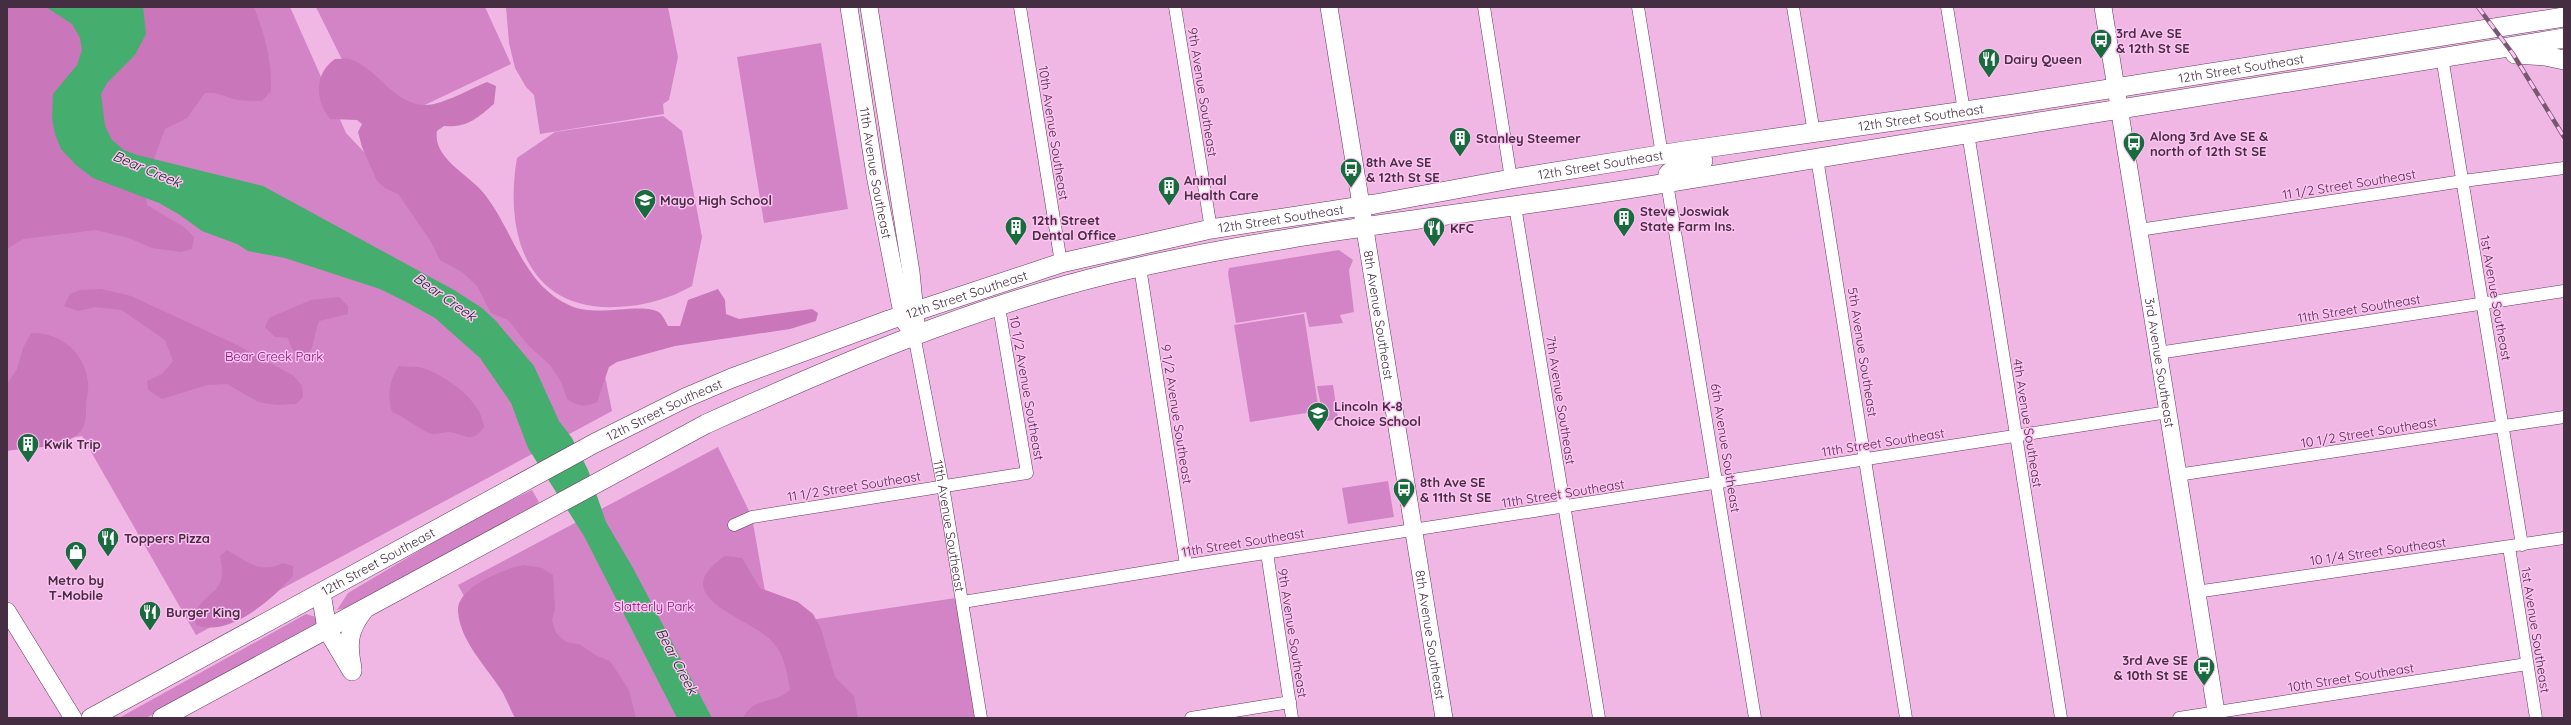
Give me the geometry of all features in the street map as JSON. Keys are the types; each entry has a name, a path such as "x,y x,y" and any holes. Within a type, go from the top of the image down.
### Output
{"main road":[{"name":"11th Avenue Southeast","path":"849,7 875,176 909,313"},
{"name":"11th Avenue Southeast","path":"869,7 912,272 908,328 914,335"},
{"name":"8th Avenue Southeast","path":"1329,7 1444,718"},
{"name":"3rd Avenue Southeast","path":"2103,7 2216,715"},
{"path":"2499,28 2549,7"},
{"name":"12th Street Southeast","path":"91,718 595,443 685,398 732,378 909,313 1061,263 1211,229 1362,206 1662,154 2116,88 2564,17"},
{"name":"12th Street Southeast","path":"162,718 706,424 792,385 914,335 1071,284 1140,267 1213,252 1667,183 1968,133 2564,38"},
{"path":"2449,56 2530,54 2564,60"},
{"path":"1667,183 1668,174 1677,166 1714,157 1744,142"},
{"path":"1584,196 1596,186 1650,172 1662,163 1662,154"},
{"path":"321,593 327,629 352,671 348,653 349,632 365,608"},
{"path":"7,611 73,718"}],"street":[{"name":"10th Avenue Southeast","path":"1020,7 1061,263"},
{"name":"9th Avenue Southeast","path":"1175,7 1211,229"},
{"path":"1484,7 1511,179"},
{"path":"1638,7 1662,154"},
{"path":"1793,7 1814,133"},
{"path":"1947,7 1964,111"},
{"name":"1st Avenue Southeast","path":"2449,56 2462,181 2504,426 2522,545"},
{"name":"4th Avenue Southeast","path":"1968,133 2061,718"},
{"name":"5th Avenue Southeast","path":"1817,158 1906,718"},
{"name":"11 1/2 Street Southeast","path":"2139,230 2462,181 2564,168"},
{"name":"6th Avenue Southeast","path":"1667,183 1718,483 1755,718"},
{"name":"7th Avenue Southeast","path":"1515,206 1599,718"},
{"name":"9 1/2 Avenue Southeast","path":"1140,267 1186,565"},
{"name":"11th Street Southeast","path":"2158,353 2564,291"},
{"name":"10 1/2 Avenue Southeast","path":"999,307 1027,473"},
{"name":"11th Avenue Southeast","path":"914,335 944,486 981,718"},
{"name":"11th Street Southeast","path":"963,602 1186,565 2168,412"},
{"name":"10 1/2 Street Southeast","path":"2177,475 2564,417"},
{"name":"11 1/2 Street Southeast","path":"734,525 752,517 1027,473"},
{"name":"10 1/4 Street Southeast","path":"2196,592 2564,538"},
{"name":"1st Avenue Southeast","path":"2509,547 2536,718"},
{"name":"9th Avenue Southeast","path":"1267,553 1292,718"},
{"name":"10th Street Southeast","path":"2179,718 2216,715 2527,664"},
{"path":"1191,718 1290,702"}],"green space":[{"name":"Bear Creek Park","path":"7,7 290,7 346,133 564,363 601,356 612,411 196,635 82,436 7,448"},
{"path":"316,7 485,7 511,64 410,112 362,100"},
{"path":"506,7 668,7 678,57 669,100 663,104 664,114 540,134 534,95 526,87 515,68 509,43"},
{"path":"821,43 848,209 764,223 737,57"},
{"path":"663,116 682,131 702,237 692,286 674,295 656,301 617,307 586,305 562,296 542,282 528,262 519,240 514,214 514,186 517,158 555,132"},
{"path":"1339,250 1353,260 1349,270 1354,312 1340,315 1343,323 1309,327 1306,312 1236,323 1228,274 1229,268"},
{"path":"1304,314 1319,411 1250,422 1234,325"},
{"path":"1333,385 1338,419 1327,421 1326,417 1323,417 1317,386"},
{"name":"Slatterly Park","path":"718,447 752,517 771,626 962,597 980,718 530,718 458,585"},
{"path":"1388,481 1394,517 1348,524 1342,488"},
{"path":"532,490 539,502 532,509 354,606 337,610 348,593 471,520"},
{"path":"306,614 316,617 317,626 146,718 119,718"}],"shaded area":[{"path":"7,7 254,7 267,48 271,91 262,101 237,100 216,94 205,93 187,118 165,129 144,186 147,205 184,227 194,237 192,249 181,252 152,248 129,238 96,230 23,239 7,249"},
{"path":"335,59 350,59 361,64 399,96 409,102 421,105 440,102 487,82 496,86 494,104 477,118 466,124 444,126 437,131 437,141 447,159 486,196 531,272 555,297 571,306 594,310 652,310 660,313 668,326 680,326 688,300 718,289 725,300 726,314 739,319 812,309 818,313 816,321 790,329 675,346 617,362 609,367 597,402 585,406 578,405 567,399 561,382 550,365 528,345 508,320 491,313 477,286 462,272 440,260 430,240 398,194 385,188 377,181 362,147 358,132 362,124 357,120 330,119 325,112 319,96 320,79 328,65"},
{"path":"101,289 131,296 237,345 294,376 302,386 303,397 296,404 277,405 258,402 227,384 207,385 162,399 148,390 147,381 162,374 173,361 165,340 122,310 95,307 78,311 64,306 70,294 80,290"},
{"path":"339,297 348,306 348,314 319,321 312,347 308,355 297,353 292,349 288,338 275,337 265,327 269,318 311,300"},
{"path":"31,333 52,336 61,340 76,353 82,361 86,371 88,384 85,420 81,431 71,439 44,447 7,451 7,384 17,369 23,348"},
{"path":"399,366 423,368 443,377 470,399 482,417 484,427 472,437 449,432 433,434 392,412 389,394 393,377"},
{"path":"227,550 247,562 260,567 275,566 283,563 293,566 293,576 262,605 236,621 223,626 209,628 196,625 193,615 205,599 216,590 219,585 222,569 220,556"},
{"path":"725,556 742,558 760,588 798,602 813,614 821,629 835,677 854,696 858,718 743,718 747,711 752,707 778,697 790,690 783,658 772,641 761,632 717,605 707,595 703,583 708,570"},
{"path":"524,565 542,568 553,575 555,608 552,620 556,633 566,642 579,644 597,656 610,661 629,690 636,718 515,718 503,693 469,644 460,622 458,611 460,602 465,594 473,587 506,570"}],"water":[{"name":"Bear Creek","path":"46,7 143,7 146,34 135,55 107,83 101,94 105,126 112,140 124,150 137,155 263,186 454,290 482,308 495,320 534,366 559,421 572,438 588,470 606,522 633,568 712,718 677,718 584,536 528,448 511,403 480,358 435,318 380,289 285,258 248,251 237,244 202,231 180,215 159,203 93,178 76,165 61,149 55,134 52,118 53,94 77,65 82,50 80,38 72,24"}],"railway":[{"path":"2478,7 2513,54 2564,137"}],"place":[{"name":"3rd Ave SE & 12th St SE","path":"2101,60"},
{"name":"Dairy Queen","path":"1989,78"},
{"name":"Stanley Steemer","path":"1460,158"},
{"name":"Along 3rd Ave SE & north of 12th St SE","path":"2134,162"},
{"name":"8th Ave SE & 12th St SE","path":"1351,188"},
{"name":"Animal Health Care","path":"1169,206"},
{"name":"Mayo High School","path":"645,220"},
{"name":"Steve Joswiak State Farm Ins.","path":"1624,238"},
{"name":"12th Street Dental Office","path":"1016,246"},
{"name":"KFC","path":"1434,248"},
{"name":"Lincoln K-8 Choice School","path":"1318,432"},
{"name":"Kwik Trip","path":"28,464"},
{"name":"8th Ave SE & 11th St SE","path":"1404,508"},
{"name":"Toppers Pizza","path":"108,558"},
{"name":"Metro by T-Mobile","path":"76,572"},
{"name":"Burger King","path":"150,632"},
{"name":"3rd Ave SE & 10th St SE","path":"2204,686"}]}
